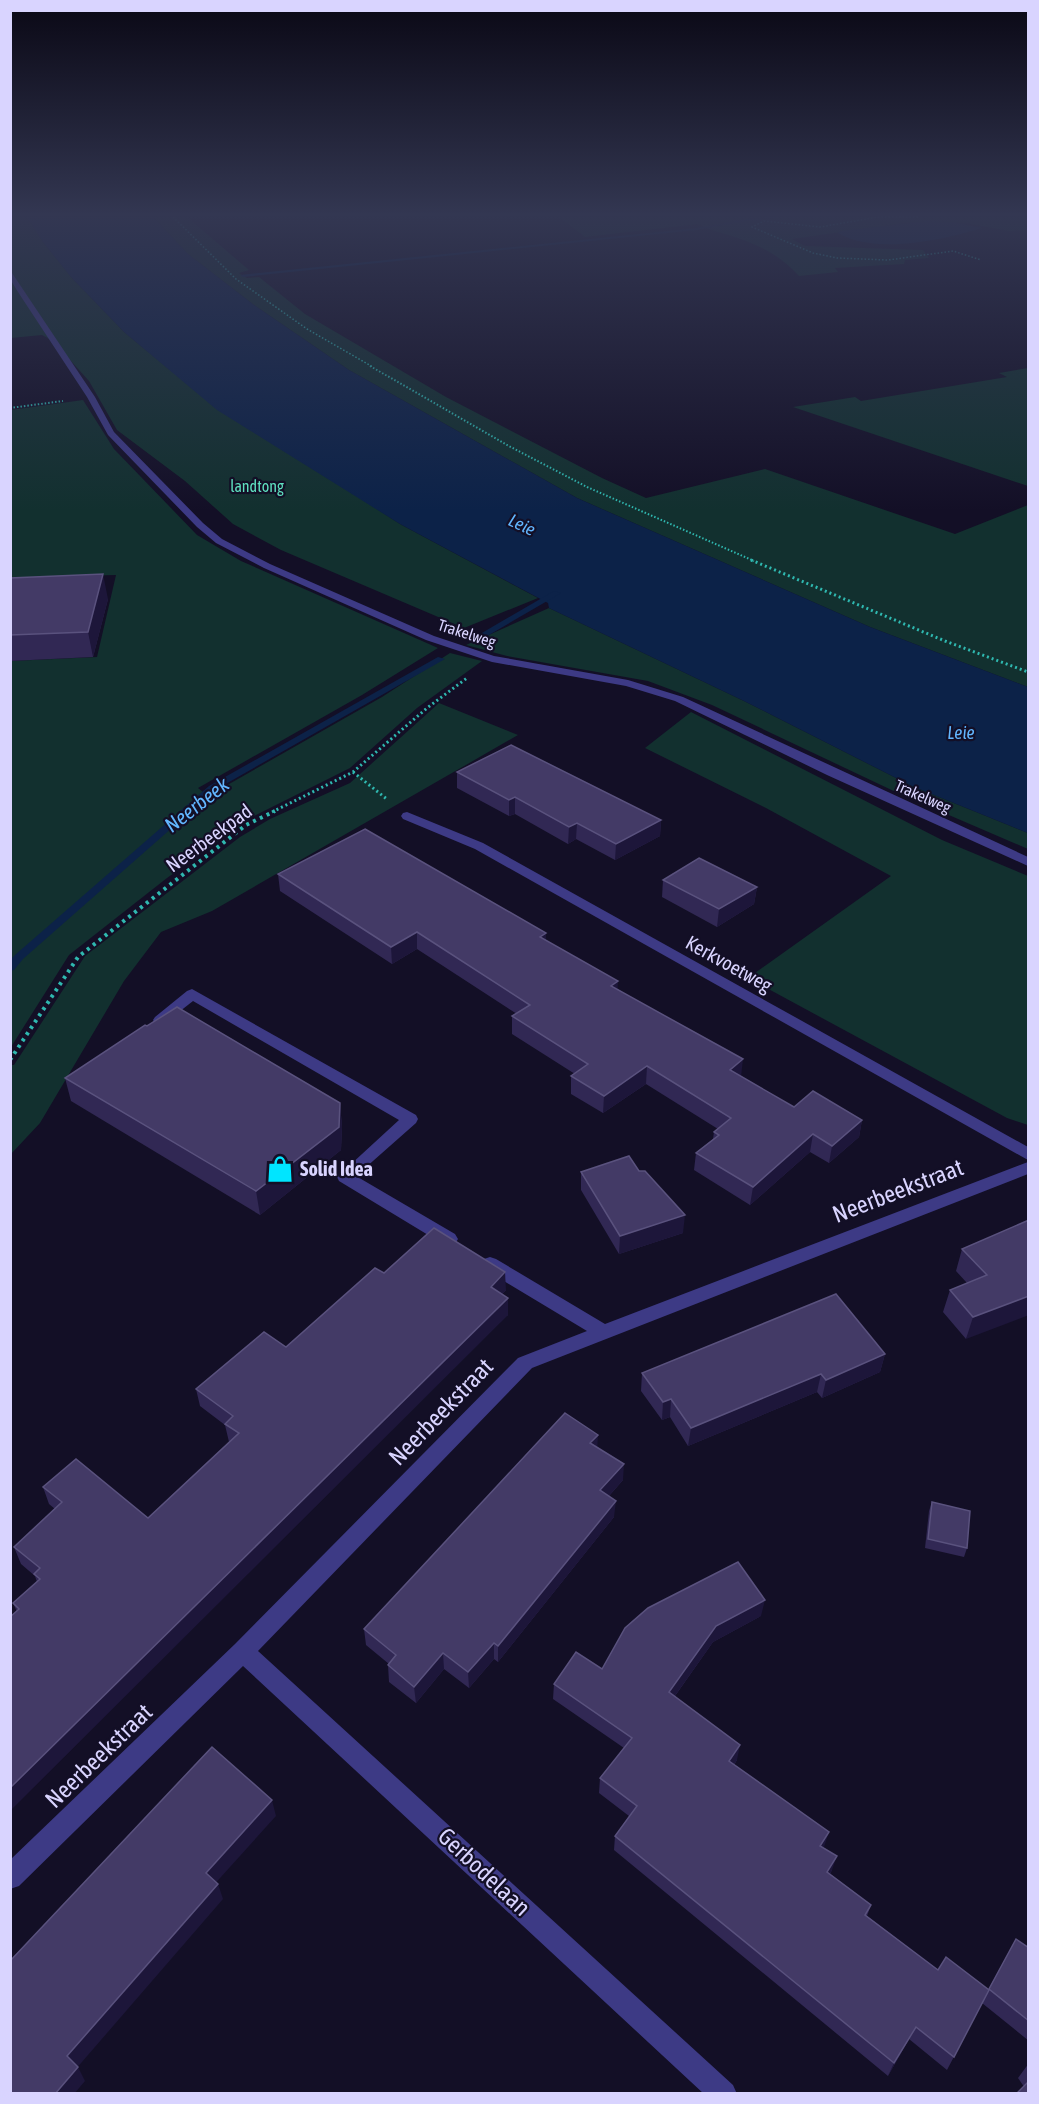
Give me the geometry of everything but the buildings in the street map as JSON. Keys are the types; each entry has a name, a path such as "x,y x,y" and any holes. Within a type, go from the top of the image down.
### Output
{"street":[{"name":"Trakelweg","path":"36,315 91,397 111,433 200,525 219,541 267,566 430,638 492,660 628,684 679,699 831,772 1029,862"},
{"name":"Kerkvoetweg","path":"407,816 479,846 1029,1154"},
{"path":"151,1028 192,994 410,1119 345,1177 603,1332"},
{"name":"Neerbeekstraat","path":"10,1877 243,1651 525,1363 1029,1168"},
{"name":"Gerbodelaan","path":"243,1651 724,2094"}],"path":[{"path":"288,315 517,450 587,487 772,569 945,641 1029,672"},
{"path":"10,408 91,397"},
{"name":"Neerbeekpad","path":"10,1060 78,957 246,825 353,772 427,708 492,660"},
{"path":"353,772 407,816"}],"green space":[{"name":"landtong","path":"11,315 108,315 124,332 198,393 400,524 538,598 464,628 281,550 233,524 185,481 117,430 89,381 53,341 42,335 11,338"},
{"path":"269,315 307,315 446,397 602,478 646,498 765,469 955,534 1028,505 1028,687 870,627 577,498 349,370"},
{"path":"1028,368 1028,486 793,407 855,397 861,401 1007,377 999,373"},
{"path":"83,400 114,449 197,535 241,561 438,648 362,695 198,788 208,796 382,697 450,653 482,661 417,708 350,768 254,816 167,878 69,955 11,1047 11,661 97,657 116,575 37,577 11,587 11,410"},
{"path":"549,608 744,701 912,786 1028,833 1028,849 900,794 712,705 648,681 507,656 466,645"},
{"path":"439,703 518,735 212,911 161,932 124,981 40,1123 11,1154 11,1065 14,1065 85,956 240,837 270,819 350,783"},
{"path":"691,712 942,840 1028,876 1028,1125 1007,1118 748,978 891,876 766,808 645,748"}],"water":[{"name":"Leie","path":"108,315 269,315 349,370 577,498 870,627 1028,687 1028,833 912,786 744,701 549,608 548,603 400,524 217,410 124,332"}],"waterway":[{"name":"Neerbeek","path":"479,637 557,593"},
{"name":"Neerbeek","path":"10,968 19,957 212,788 441,659"}],"place":[{"name":"Solid Idea","path":"280,1169"}]}
